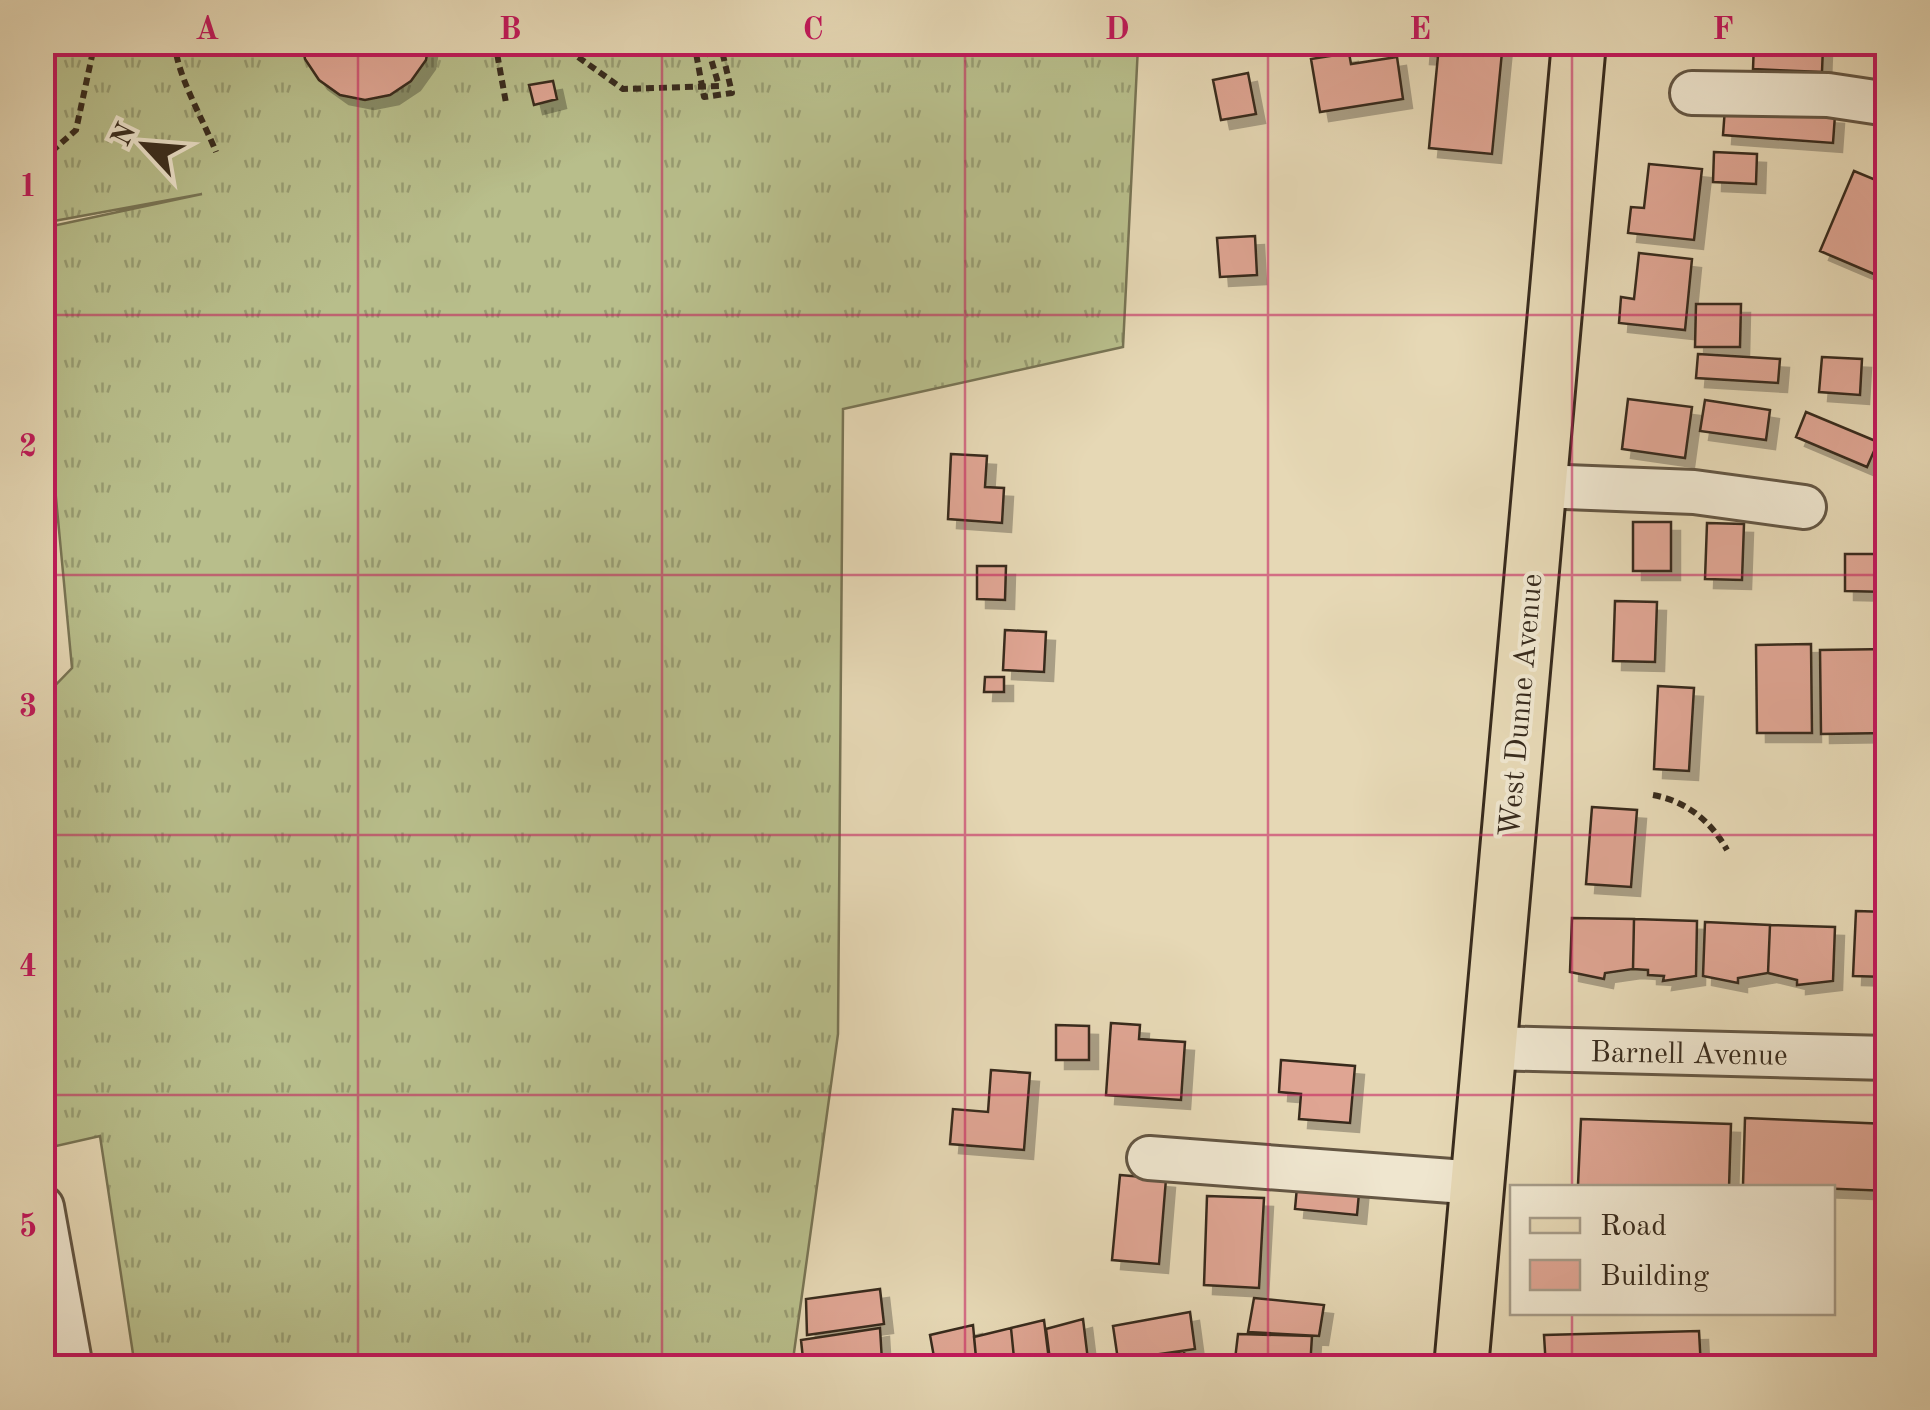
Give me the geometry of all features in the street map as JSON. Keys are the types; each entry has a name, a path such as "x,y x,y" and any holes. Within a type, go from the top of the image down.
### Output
{"main road":[{"name":"West Dunne Avenue","path":"1461,1368 1580,42"}],"street":[{"path":"1692,93 1828,94 1888,104"},
{"path":"1540,486 1694,492 1804,507"},
{"name":"Barnell Avenue","path":"1490,1048 1888,1058"},
{"path":"1149,1158 1478,1182"},
{"path":"42,1207 70,1368"}],"path":[{"path":"43,160 76,130 95,42"},
{"path":"175,42 175,64 194,95 216,152"},
{"path":"495,42 506,103"},
{"path":"557,42 623,89 719,86 706,42"},
{"path":"694,42 704,97 732,92 722,51 751,42"},
{"path":"1653,794 1669,798 1701,817 1727,850"}],"green space":[{"path":"1091,42 1096,54 1138,46 1123,347 843,409 838,1034 792,1367 135,1367 100,1136 43,1149 43,698 72,668 43,360 43,228 202,194 43,223 43,43"}],"building":[{"path":"302,42 429,42 426,60 411,81 390,95 365,100 340,95 319,80 305,59"},
{"path":"1422,42 1503,42 1492,154 1429,148 1438,56 1421,55"},
{"path":"1754,43 1823,46 1822,72 1753,69"},
{"path":"1349,53 1351,64 1397,57 1403,99 1320,112 1311,59"},
{"path":"1248,73 1256,114 1221,120 1213,80"},
{"path":"553,81 557,99 534,105 529,85"},
{"path":"1725,108 1835,115 1833,143 1723,135"},
{"path":"1714,152 1757,154 1756,184 1713,182"},
{"path":"1649,164 1702,169 1694,240 1628,233 1631,207 1644,208"},
{"path":"1854,171 1888,185 1888,280 1820,251"},
{"path":"1255,236 1257,275 1220,277 1217,238"},
{"path":"1639,253 1692,259 1685,330 1619,323 1621,297 1634,299"},
{"path":"1696,304 1741,304 1740,347 1695,347"},
{"path":"1698,354 1780,359 1778,383 1696,378"},
{"path":"1822,357 1862,359 1860,395 1819,392"},
{"path":"1628,399 1692,407 1685,458 1622,449"},
{"path":"1705,400 1770,410 1766,440 1700,431"},
{"path":"1806,412 1878,442 1867,467 1796,437"},
{"path":"951,454 987,456 985,487 1004,488 1002,523 948,519"},
{"path":"1633,522 1671,522 1671,571 1633,571"},
{"path":"1707,523 1744,524 1742,580 1705,579"},
{"path":"1845,554 1888,554 1888,592 1845,591"},
{"path":"977,566 1006,566 1005,600 977,599"},
{"path":"1615,601 1657,602 1655,662 1613,661"},
{"path":"1005,630 1046,632 1044,672 1003,670"},
{"path":"1811,644 1812,733 1757,733 1756,645"},
{"path":"1888,649 1888,733 1821,734 1820,650"},
{"path":"985,677 1004,677 1004,692 984,692"},
{"path":"1658,686 1694,688 1689,771 1654,769"},
{"path":"1592,807 1637,810 1631,887 1586,884"},
{"path":"1856,911 1888,912 1888,977 1853,976"},
{"path":"1572,918 1634,919 1633,969 1605,973 1604,979 1570,972"},
{"path":"1634,919 1697,921 1696,976 1663,981 1664,976 1633,969"},
{"path":"1705,922 1770,925 1768,973 1738,978 1738,983 1703,976"},
{"path":"1770,925 1835,927 1833,981 1797,985 1797,980 1768,973"},
{"path":"1111,1023 1140,1025 1139,1039 1185,1042 1181,1100 1106,1095"},
{"path":"1056,1025 1089,1026 1089,1060 1056,1060"},
{"path":"1281,1060 1355,1066 1350,1123 1299,1119 1301,1094 1279,1092"},
{"path":"991,1070 1030,1073 1024,1150 950,1144 953,1109 988,1112"},
{"path":"1745,1118 1888,1124 1888,1191 1835,1189 1835,1185 1743,1185"},
{"path":"1581,1119 1731,1124 1729,1185 1578,1185"},
{"path":"1120,1175 1166,1179 1159,1264 1112,1260"},
{"path":"1298,1176 1360,1182 1357,1215 1295,1209"},
{"path":"1207,1196 1264,1198 1259,1288 1204,1285"},
{"path":"880,1289 884,1324 807,1335 806,1299"},
{"path":"1254,1298 1324,1305 1319,1336 1248,1332"},
{"path":"1190,1312 1195,1349 1118,1360 1113,1326"},
{"path":"1083,1319 1089,1368 1051,1368 1046,1329"},
{"path":"1044,1320 1050,1368 1015,1368 1011,1328"},
{"path":"973,1325 977,1368 936,1368 930,1335"},
{"path":"880,1328 882,1361 804,1368 801,1340"},
{"path":"1011,1328 1015,1368 977,1368 974,1337"},
{"path":"1699,1331 1701,1368 1546,1368 1544,1335"},
{"path":"1238,1334 1312,1336 1310,1368 1234,1368"},
{"path":"1184,1351 1186,1368 1108,1368 1107,1363"}]}
